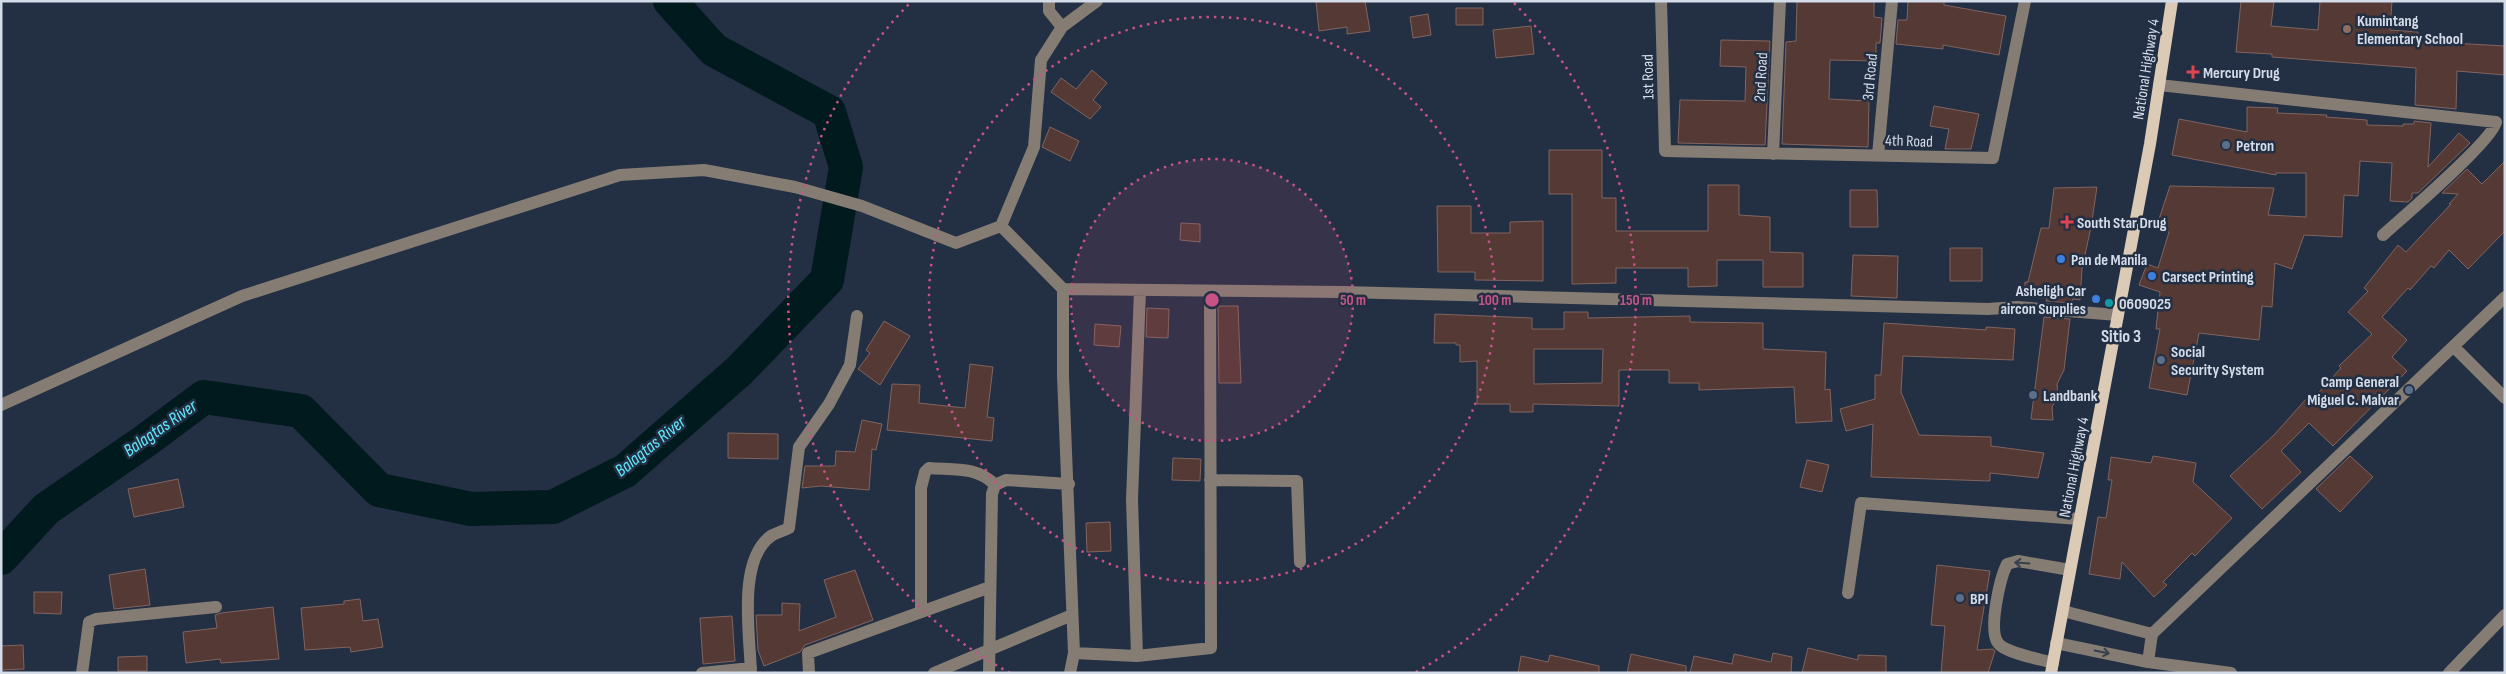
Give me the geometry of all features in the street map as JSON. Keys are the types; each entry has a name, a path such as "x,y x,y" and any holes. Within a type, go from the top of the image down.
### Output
{"main road":[{"name":"National Highway 4","path":"2052,668 2118,315 2172,1"}],"street":[{"path":"1049,1 1049,11 1062,27"},
{"path":"1,405 242,296 620,175 704,170 795,187 862,206 956,243 1001,226 1034,147 1041,60 1062,27 1097,1"},
{"name":"1st Road","path":"1662,1 1665,151"},
{"name":"2nd Road","path":"1773,154 1780,1"},
{"name":"3rd Road","path":"1878,155 1892,1"},
{"name":"4th Road","path":"1665,151 1993,158 2025,1"},
{"path":"2159,85 2496,122 2491,132 2454,171 2383,235"},
{"path":"1001,226 1063,289 1063,376 1069,484 1068,531 1074,653 1070,673"},
{"path":"1063,289 1344,292 1988,309 2017,307 2118,315"},
{"path":"1137,656 1132,499 1140,290"},
{"path":"1074,653 1137,656 1211,648 1210,291"},
{"path":"2148,662 2152,634 2505,296"},
{"path":"702,673 751,670 748,589 752,562 770,537 789,528 799,447 829,404 850,365 858,316"},
{"path":"2454,346 2505,398"},
{"path":"921,612 921,488 924,472 929,468 977,471 987,476 995,485"},
{"path":"989,673 992,494 995,485 1006,480 1069,484"},
{"path":"1210,480 1297,481 1300,562"},
{"path":"1848,593 1861,503 2079,519"},
{"path":"2052,668 2007,650 1998,644 1994,631 2001,575 2007,564 2018,561 2070,570"},
{"path":"809,673 808,653 990,587"},
{"path":"82,673 89,622 96,619 216,607"},
{"path":"2063,611 2152,634"},
{"path":"934,673 1072,615"},
{"path":"2449,673 2505,615"},
{"path":"2056,643 2148,662 2231,673"}],"building":[{"path":"1316,1 1365,1 1370,31 1347,34 1347,27 1319,31"},
{"path":"1797,1 1874,1 1874,17 1882,18 1880,43 1876,43 1876,61 1830,60 1829,99 1869,101 1868,147 1782,144 1786,42 1796,41"},
{"path":"1908,1 1944,1 1944,5 2006,16 1999,55 1943,45 1943,49 1896,44 1898,20 1907,20"},
{"path":"2241,1 2274,1 2271,26 2318,30 2320,1 2392,1 2390,30 2418,32 2417,41 2505,46 2505,75 2457,71 2456,109 2415,105 2416,68 2272,57 2272,54 2236,52"},
{"path":"1456,8 1483,8 1483,25 1456,25"},
{"path":"1428,14 1431,35 1413,38 1410,17"},
{"path":"1531,26 1534,54 1496,58 1493,30"},
{"path":"1721,40 1770,41 1765,145 1678,143 1680,100 1745,101 1746,67 1720,66"},
{"path":"1092,70 1107,83 1093,100 1101,107 1090,119 1051,92 1061,78 1076,89"},
{"path":"1934,106 1979,114 1971,149 1945,149 1949,129 1930,126"},
{"path":"2247,107 2278,108 2277,113 2327,115 2326,117 2367,120 2367,125 2403,126 2403,124 2414,124 2414,121 2431,123 2428,167 2459,133 2470,143 2418,193 2412,193 2412,198 2408,202 2390,201 2392,163 2360,161 2358,196 2344,195 2342,237 2304,235 2292,269 2275,263 2272,307 2262,306 2259,340 2199,333 2187,395 2149,388 2160,329 2156,329 2160,292 2139,285 2147,264 2158,268 2169,232 2156,228 2170,186 2274,188 2268,215 2306,217 2306,173 2276,173 2276,175 2172,155 2179,119 2247,132"},
{"path":"1050,127 1079,141 1070,161 1042,147"},
{"path":"1549,150 1602,150 1602,198 1616,198 1616,231 1708,231 1708,185 1739,185 1739,215 1770,217 1770,252 1803,253 1803,287 1763,287 1763,260 1717,260 1717,286 1688,287 1688,268 1616,268 1616,283 1572,284 1572,194 1549,194"},
{"path":"2505,161 2505,231 2468,269 2449,250 2434,268 2431,266 2410,290 2408,288 2382,317 2407,340 2392,357 2407,371 2333,446 2309,423 2281,451 2301,472 2262,509 2230,476 2274,435 2307,398 2311,401 2341,368 2339,366 2372,334 2348,312 2368,291 2364,288 2398,245 2406,252 2458,194 2442,193 2467,169 2482,184"},
{"path":"2097,187 2082,269 2080,300 2073,299 2072,303 2046,301 2047,298 2024,297 2025,282 2028,282 2041,228 2049,228 2054,188"},
{"path":"1850,190 1877,190 1878,227 1850,227"},
{"path":"1437,206 1471,206 1471,233 1510,233 1510,222 1543,221 1543,281 1475,280 1475,272 1438,272"},
{"path":"1181,223 1200,224 1200,242 1180,240"},
{"path":"1950,248 1982,248 1982,281 1950,281"},
{"path":"1853,255 1898,256 1897,298 1851,296"},
{"path":"1218,306 1238,306 1241,383 1219,383"},
{"path":"1147,308 1169,309 1168,338 1146,337"},
{"path":"1564,312 1588,312 1588,318 1690,316 1690,322 1763,323 1763,349 1826,352 1825,390 1830,389 1832,421 1796,423 1794,387 1699,390 1699,383 1669,383 1669,370 1619,370 1619,406 1533,404 1533,412 1510,412 1510,404 1477,404 1477,361 1460,362 1460,345 1456,345 1456,343 1434,343 1435,314 1532,318 1532,329 1564,329","holes":["1534,349 1603,349 1602,383 1534,384"]},
{"path":"2044,317 2070,319 2064,370 2057,384 2058,397 2052,407 2053,420 2031,419"},
{"path":"884,321 910,336 880,385 858,369 870,353 866,350"},
{"path":"1884,323 1986,330 1986,327 2015,329 2013,360 1903,356 1901,392 1919,435 1991,437 1991,446 2044,453 2038,478 1990,473 1990,481 1871,477 1873,424 1846,431 1840,409 1875,399 1875,375 1881,375"},
{"path":"1095,324 1121,326 1119,347 1094,345"},
{"path":"970,364 993,367 987,417 994,418 992,441 887,430 892,384 920,385 919,403 965,408"},
{"path":"862,420 882,424 876,450 872,449 869,490 821,486 802,488 805,466 835,466 836,451 855,452"},
{"path":"728,433 778,434 778,459 728,458"},
{"path":"2153,456 2196,463 2193,482 2232,518 2195,556 2192,553 2163,582 2167,585 2154,597 2122,562 2120,579 2089,574 2098,517 2106,518 2112,480 2108,480 2111,457 2151,463"},
{"path":"2350,456 2373,477 2340,512 2316,489"},
{"path":"1173,458 1201,459 1200,481 1172,480"},
{"path":"1807,460 1829,465 1822,492 1800,487"},
{"path":"178,479 184,507 134,517 128,489"},
{"path":"1110,522 1111,551 1087,552 1086,523"},
{"name":"BPI","path":"1937,565 1990,571 1977,650 1993,649 1995,651 1988,673 1941,673 1945,626 1931,625"},
{"path":"145,569 150,605 114,609 109,575"},
{"path":"855,570 873,620 805,645 800,652 764,666 758,650 756,615 782,615 782,603 800,604 799,631 836,617 824,580"},
{"path":"34,592 62,592 61,614 34,613"},
{"path":"360,599 363,621 378,619 383,647 351,652 350,647 305,650 301,608 344,604 344,601"},
{"path":"273,607 279,659 221,663 220,659 186,663 183,632 217,628 215,615 221,613"},
{"path":"732,616 735,661 703,664 700,618"},
{"path":"23,645 24,669 1,670 1,646"},
{"path":"1808,648 1858,660 1858,655 1886,656 1886,673 1802,673"},
{"path":"1773,653 1792,657 1791,673 1690,673 1694,656 1732,664 1734,654 1771,662"},
{"path":"1631,654 1686,666 1686,673 1627,673"},
{"path":"1550,655 1599,666 1599,673 1518,673 1521,656 1548,662"},
{"path":"147,656 147,671 118,671 118,657"}],"waterway":[{"name":"Balagtas River","path":"1,558 46,509 145,441 204,397 301,411 379,490 471,509 553,507 625,471 739,371 827,280 846,167 829,112 714,50 670,1"}],"place":[{"name":"Kumintang Elementary School","path":"2347,29"},
{"name":"Mercury Drug","path":"2193,72"},
{"name":"Petron","path":"2226,145"},
{"name":"South Star Drug","path":"2067,222"},
{"name":"Pan de Manila","path":"2061,259"},
{"name":"Carsect Printing","path":"2152,276"},
{"name":"Asheligh Car aircon Supplies","path":"2096,299"},
{"name":"0609025","path":"2109,303"},
{"name":"Social Security System","path":"2161,360"},
{"name":"Camp General Miguel C. Malvar","path":"2409,390"},
{"name":"Landbank","path":"2033,395"},
{"name":"BPI","path":"1960,598"}],"district":[{"name":"Sitio 3","path":"2121,336"}]}
